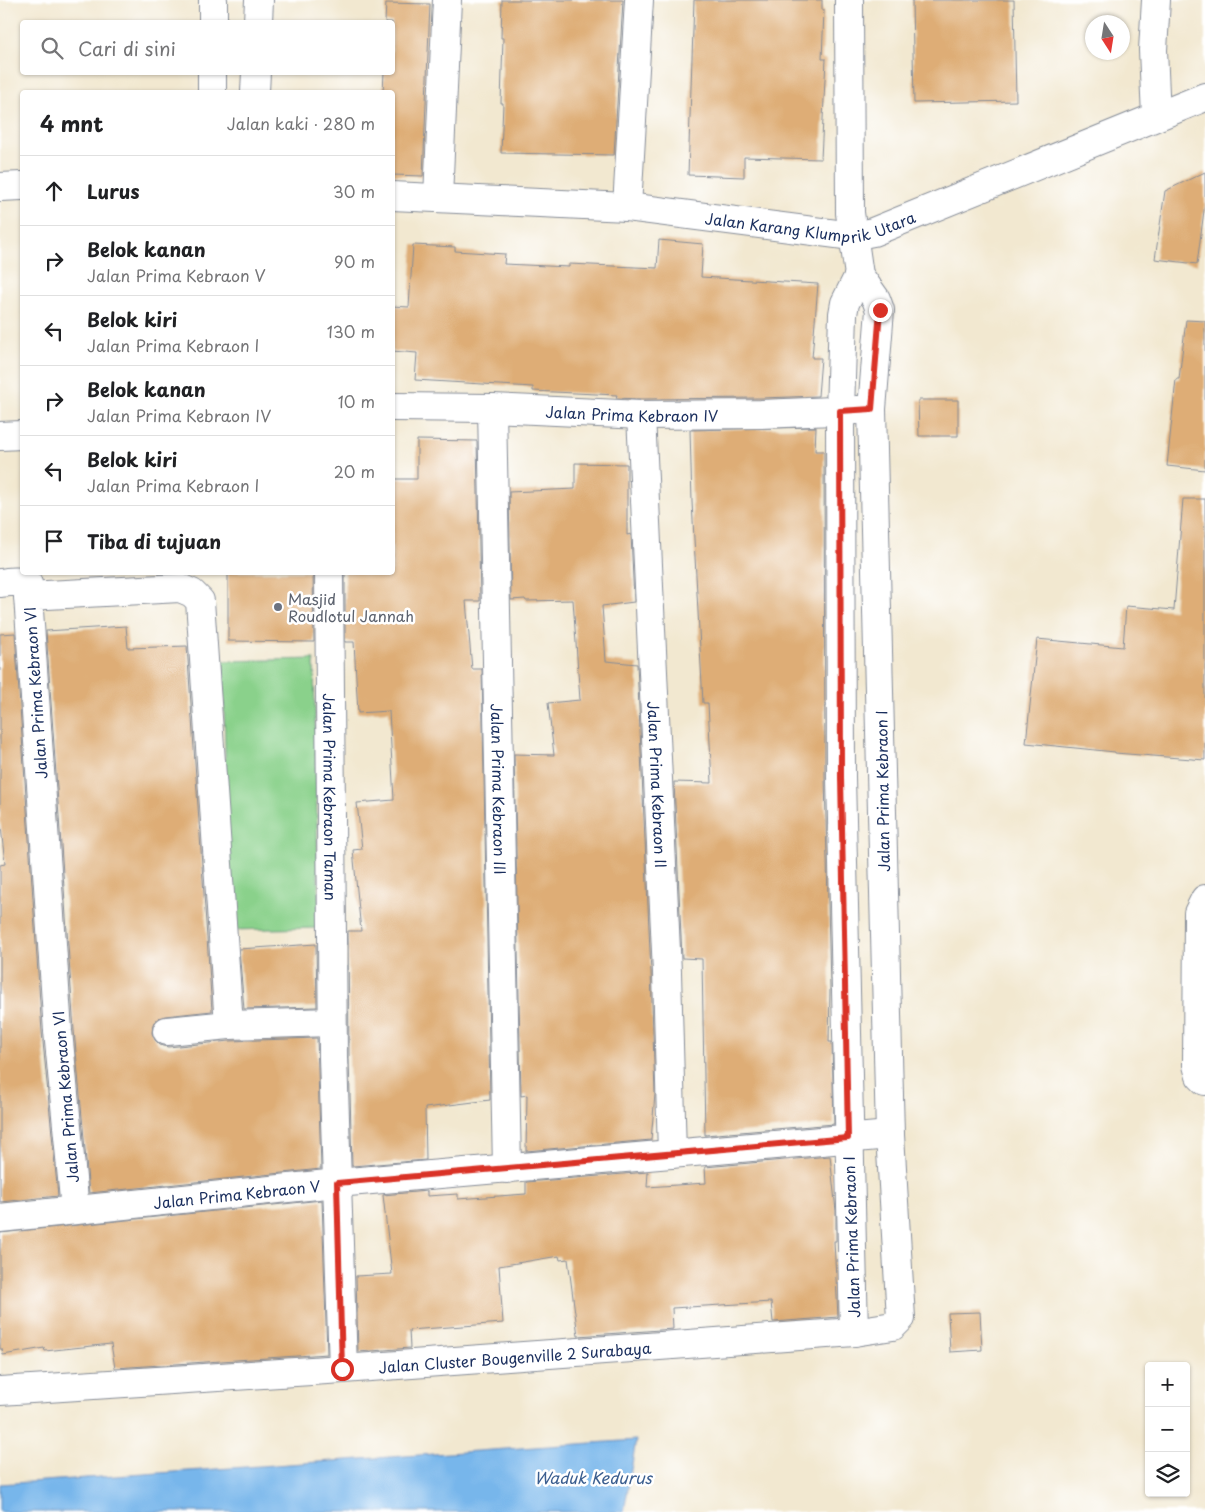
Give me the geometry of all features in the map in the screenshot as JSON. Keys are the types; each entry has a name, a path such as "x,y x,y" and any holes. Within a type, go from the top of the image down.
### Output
{"street":[{"path":"212,20 213,0"},
{"path":"258,20 259,0"},
{"path":"438,197 447,0"},
{"path":"627,206 640,0"},
{"name":"Jalan Prima Kebraon I","path":"849,0 850,213 852,236 859,275 876,299 880,310 872,409 890,1135 901,1314"},
{"path":"1156,0 1153,50 1156,116"},
{"path":"212,75 212,90"},
{"path":"255,90 256,75"},
{"name":"Jalan Karang Klumprik Utara","path":"395,196 627,206 852,236 873,232 1205,97"},
{"path":"0,187 20,186"},
{"name":"Jalan Prima Kebraon I","path":"854,1332 841,777 840,411 843,314 845,303 859,275"},
{"name":"Jalan Prima Kebraon IV","path":"395,407 492,408 641,415 872,409"},
{"name":"Jalan Prima Kebraon III","path":"492,408 507,1169"},
{"name":"Jalan Prima Kebraon II","path":"641,415 667,972 672,1154"},
{"path":"0,436 20,435"},
{"name":"Jalan Prima Kebraon Taman","path":"330,575 332,1022 342,1369"},
{"path":"0,583 20,581 28,584 28,596"},
{"name":"Jalan Prima Kebraon VI","path":"75,1210 58,1031 28,596 180,588 192,593 200,601 229,1025"},
{"path":"1205,899 1198,913 1197,1065 1200,1076 1205,1081"},
{"path":"167,1031 229,1025 332,1022"},
{"name":"Jalan Prima Kebraon V","path":"0,1218 337,1183 890,1135"},
{"name":"Jalan Cluster Bougenville 2 Surabaya","path":"0,1391 342,1369 854,1332 893,1326 898,1323 901,1314"}],"green space":[{"path":"314,659 319,928 229,930 223,661"}],"water":[{"name":"Waduk Kedurus","path":"636,1440 624,1512 0,1512 0,1484"}],"building":[{"path":"502,0 623,0 614,155 501,153 503,103 501,103"},
{"path":"694,0 822,0 822,10 824,10 822,59 826,59 821,159 744,157 744,177 688,175"},
{"path":"912,0 1014,0 1016,101 914,103"},
{"path":"386,3 430,4 423,176 395,175 395,90 383,90 384,75 395,75 395,20 385,20"},
{"path":"1205,172 1205,203 1197,264 1155,259 1165,191"},
{"path":"659,240 703,244 701,277 818,284 812,358 821,358 818,396 641,399 616,398 617,395 533,391 533,387 415,380 417,353 395,351 395,306 409,307 413,245 455,247 455,251 505,254 504,264 569,267 569,264 657,268"},
{"path":"1186,320 1205,321 1205,470 1167,466 1176,379 1179,379"},
{"path":"918,400 958,400 958,436 919,436"},
{"path":"816,427 815,451 824,451 825,777 830,988 829,1042 832,1042 834,1124 705,1135 702,959 682,958 674,782 712,783 708,703 703,703 690,430"},
{"path":"417,440 477,441 480,601 466,601 472,669 482,669 490,1100 425,1108 426,1160 352,1166 348,931 361,931 353,850 362,849 357,803 394,800 389,711 358,713 354,642 345,642 345,575 395,575 395,479 417,479"},
{"path":"575,463 627,464 627,535 631,534 634,602 602,606 606,661 637,664 655,1094 651,1140 526,1151 527,1095 521,1096 514,754 554,755 548,703 580,700 573,600 511,600 509,492 575,489"},
{"path":"1183,499 1205,499 1205,760 1115,753 1026,743 1037,639 1123,647 1126,606 1174,610"},
{"name":"Masjid Roudlotul Jannah","path":"228,575 313,575 314,642 228,641"},
{"path":"126,626 128,648 187,646 212,1011 158,1018 153,1024 152,1033 160,1045 168,1047 230,1041 317,1038 321,1169 89,1193 74,1030 46,631"},
{"path":"15,633 42,1032 58,1196 0,1202 0,865 5,864 0,818 0,634"},
{"path":"316,944 317,1007 244,1009 239,949"},
{"path":"830,1156 836,1211 836,1241 834,1241 838,1317 773,1322 771,1302 672,1308 673,1329 578,1336 568,1259 560,1260 559,1256 499,1266 503,1323 409,1330 410,1348 358,1352 356,1276 392,1274 383,1195 427,1191 427,1196 458,1194 458,1199 526,1194 526,1182 648,1172 647,1187 706,1183 705,1167"},
{"path":"322,1200 327,1354 115,1368 111,1344 45,1351 44,1348 3,1355 2,1349 0,1349 0,1233"},
{"path":"980,1312 982,1350 950,1352 948,1313"}],"place":[{"name":"Masjid Roudlotul Jannah","path":"278,607"}],"route":[{"path":"342,1369 337,1183 848,1138 841,777 840,411 872,409 880,310"}]}
